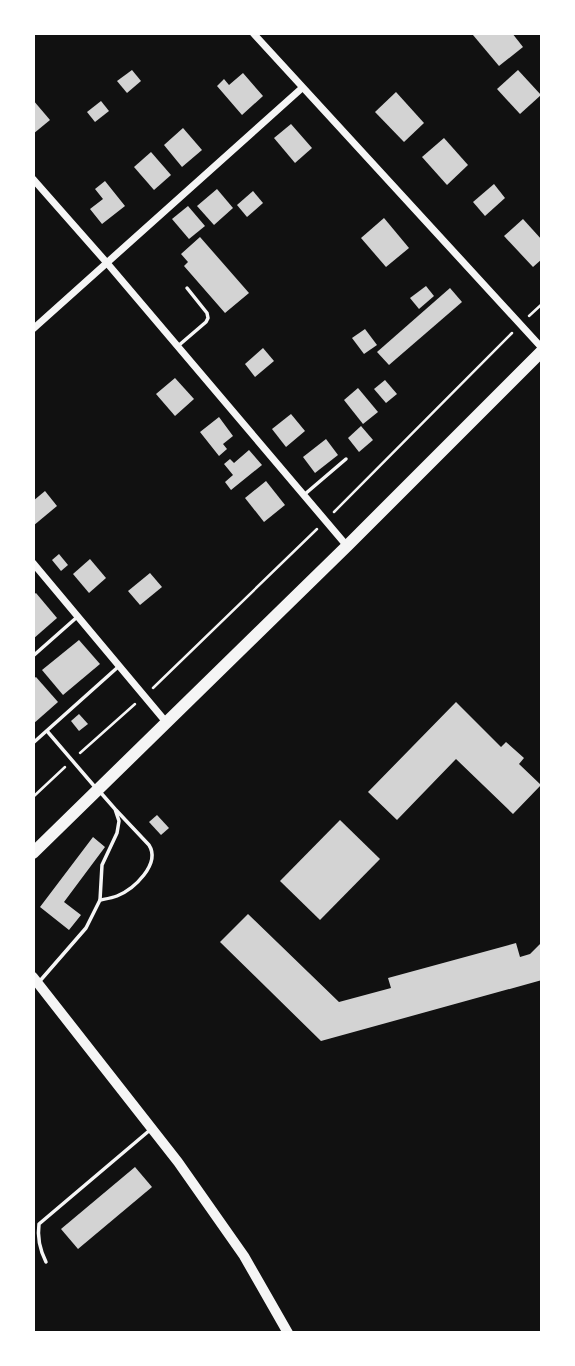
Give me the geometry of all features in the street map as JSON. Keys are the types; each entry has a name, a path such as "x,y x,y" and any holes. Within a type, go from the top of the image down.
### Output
{"highway":[{"path":"33,853 347,546 542,349"}],"main road":[{"path":"36,980 189,1178 244,1256 288,1333"}],"street":[{"path":"253,33 542,349"},
{"path":"33,329 302,88"},
{"path":"33,179 347,546"},
{"path":"33,564 166,722"}],"lane":[{"path":"178,346 208,318 187,288"},
{"path":"304,495 346,459"},
{"path":"33,656 78,616"},
{"path":"33,743 120,666"},
{"path":"47,730 153,851 153,861 137,882 116,897 100,900"},
{"path":"36,980 86,928 100,900 102,865 117,833 119,821 115,809"},
{"path":"46,1262 38,1239 39,1224 152,1128"}],"path":[{"path":"33,797 145,696 326,521 542,304"}],"building":[{"path":"512,33 523,47 499,66 473,35"},
{"path":"132,70 141,81 127,93 117,81"},
{"path":"518,70 541,95 520,114 497,89"},
{"path":"243,73 263,96 242,115 217,86 224,79 229,85"},
{"path":"396,92 424,123 404,142 375,112"},
{"path":"33,100 50,120 33,134"},
{"path":"101,101 109,111 95,122 87,112"},
{"path":"291,124 312,148 295,163 274,138"},
{"path":"183,128 202,150 182,167 164,145"},
{"path":"444,138 468,165 447,185 422,157"},
{"path":"151,152 171,175 154,190 134,167"},
{"path":"105,181 125,206 102,224 90,209 103,199 95,189"},
{"path":"494,184 505,198 485,216 473,202"},
{"path":"217,189 233,208 214,225 197,206"},
{"path":"253,191 263,203 247,217 237,205"},
{"path":"188,206 205,226 189,239 172,219"},
{"path":"384,218 409,248 386,267 361,238"},
{"path":"523,219 542,240 542,259 533,267 504,236"},
{"path":"200,237 249,293 225,313 184,266 188,262 181,254"},
{"path":"426,286 434,296 419,309 410,298"},
{"path":"450,288 462,302 389,365 377,352"},
{"path":"365,329 377,345 364,354 352,338"},
{"path":"263,348 274,361 255,377 245,364"},
{"path":"175,378 194,399 175,416 156,394"},
{"path":"385,380 397,394 386,403 374,389"},
{"path":"358,388 378,412 363,424 344,400"},
{"path":"291,414 305,431 286,447 272,429"},
{"path":"219,417 233,436 223,444 227,449 219,456 200,432"},
{"path":"361,426 373,440 359,452 348,438"},
{"path":"326,439 338,455 315,473 303,457"},
{"path":"249,450 262,465 231,490 225,482 233,475 224,464 230,459 234,463"},
{"path":"266,481 285,505 264,522 245,498"},
{"path":"45,491 57,506 33,526 33,501"},
{"path":"59,554 68,565 61,571 52,560"},
{"path":"90,559 106,578 89,593 73,574"},
{"path":"150,573 162,587 140,605 128,591"},
{"path":"36,593 57,618 33,639 33,595"},
{"path":"79,640 100,664 63,695 42,670"},
{"path":"36,677 58,702 33,724 33,679"},
{"path":"456,702 501,747 506,742 524,758 519,764 541,785 513,814 456,759 397,820 368,792"},
{"path":"79,714 88,724 79,731 71,721"},
{"path":"157,815 169,828 161,835 149,822"},
{"path":"340,820 380,859 320,920 280,881"},
{"path":"93,837 105,847 64,902 81,915 69,930 40,907"},
{"path":"248,914 339,1002 391,988 388,978 516,943 520,957 530,954 542,942 542,980 321,1041 220,942"},
{"path":"135,1167 152,1187 78,1249 61,1229"}]}
